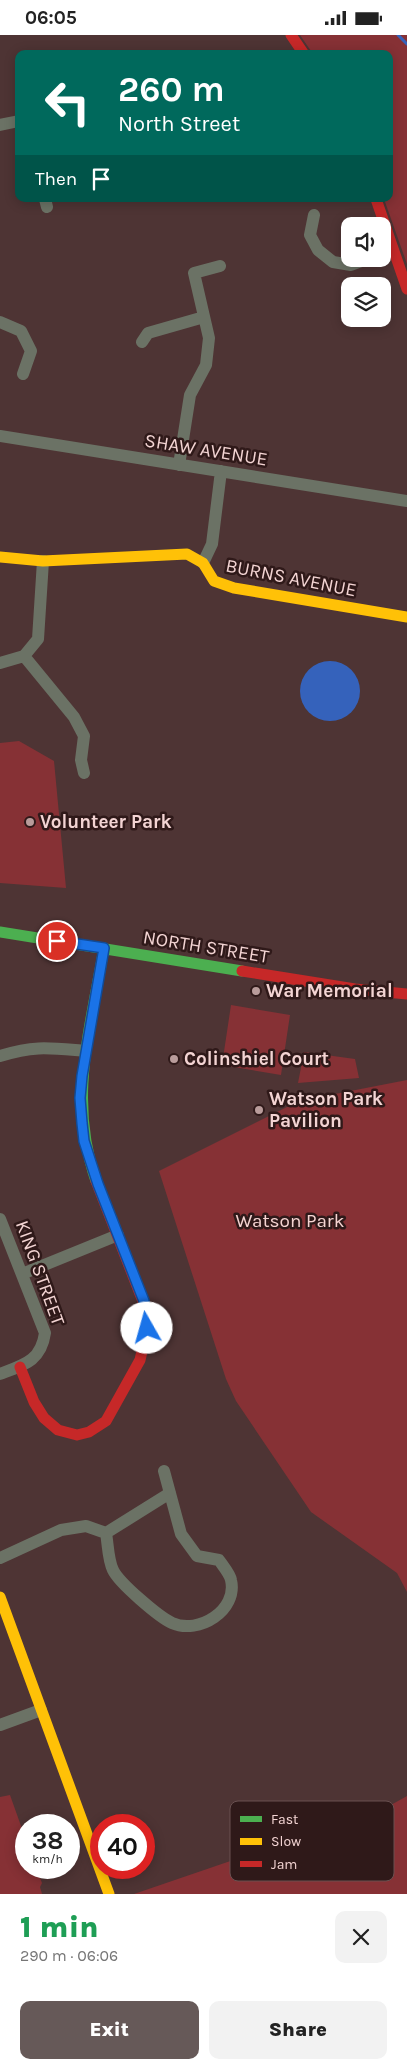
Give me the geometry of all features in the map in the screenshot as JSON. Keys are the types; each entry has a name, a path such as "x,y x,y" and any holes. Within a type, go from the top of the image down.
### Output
{"street":[{"path":"291,35 301,50"},
{"path":"0,125 15,122"},
{"path":"377,202 380,217"},
{"path":"314,215 310,235 318,250 333,262 341,263"},
{"path":"391,255 407,289"},
{"path":"178,465 190,395 206,365 209,338 194,273 220,266"},
{"path":"142,342 148,333 204,317"},
{"path":"0,322 21,331 31,351 23,373"},
{"name":"SHAW AVENUE","path":"0,436 407,501"},
{"path":"203,563 212,544 221,471"},
{"name":"BURNS AVENUE","path":"0,557 43,561 187,554 203,563 214,581 234,588 407,617"},
{"path":"0,663 24,656 38,639 43,561"},
{"path":"24,656 77,723 84,736 81,760 84,773"},
{"name":"NORTH STREET","path":"0,932 355,989 407,994"},
{"path":"20,1367 40,1415 53,1428 64,1434 75,1435 92,1430 106,1420 137,1367 142,1353 147,1328 144,1301 98,1184 84,1141 80,1098 86,1051 104,948"},
{"path":"0,1056 24,1049 44,1047 86,1051"},
{"name":"KING STREET","path":"0,1219 45,1333 43,1346 36,1357 20,1367 0,1374"},
{"path":"22,1274 118,1235"},
{"path":"106,1533 112,1569 126,1588 173,1623 193,1626 216,1617 231,1600 231,1580 219,1560 197,1556 181,1534 164,1471"},
{"path":"106,1533 170,1493"},
{"path":"0,1558 61,1530 86,1526 106,1533"},
{"path":"0,1597 109,1894"},
{"path":"0,1725 40,1709"}],"green space":[{"path":"300,35 407,35 407,264 385,202 393,202 393,50 310,50"},
{"name":"Volunteer Park","path":"19,741 54,761 66,888 0,883 0,743"},
{"path":"231,1005 290,1015 281,1075 222,1065"},
{"path":"304,1052 355,1059 359,1078 298,1083"},
{"name":"Watson Park","path":"407,1080 407,1592 397,1573 311,1512 236,1401 226,1379 159,1171 299,1101"},
{"path":"10,1795 17,1814 15,1814 15,1879 40,1879 42,1894 0,1894 0,1797"},
{"path":"407,1796 407,1894 134,1894 230,1861 230,1881 394,1881 394,1803"}],"water":[{"path":"330,661 346,666 351,670 355,675 360,691 355,707 351,712 346,716 330,721 314,716 309,712 305,707 300,691 305,675 309,670 314,666"}],"waterway":[{"path":"398,35 407,44"}],"traffic: fast":[{"path":"0,932 242,971"},
{"path":"96,1181 83,1122 83,1093 88,1036 104,948"}],"traffic: slow":[{"path":"0,557 43,561 187,554 203,563 214,581 234,588 407,617"},
{"path":"0,1597 109,1894"}],"traffic: jam":[{"path":"291,35 301,50"},
{"path":"377,202 407,289"},
{"path":"242,971 355,989 407,994"},
{"path":"20,1367 34,1402 44,1418 58,1430 77,1435 89,1432 106,1421 140,1360 147,1329 144,1304 96,1181"}],"place":[{"name":"Volunteer Park","path":"30,822"},
{"name":"War Memorial","path":"256,991"},
{"name":"Colinshiel Court","path":"174,1059"},
{"name":"Watson Park Pavilion","path":"259,1110"}],"route":[{"path":"57,941 104,948 82,1076 80,1098 84,1141 98,1184 144,1301 147,1328"}]}
